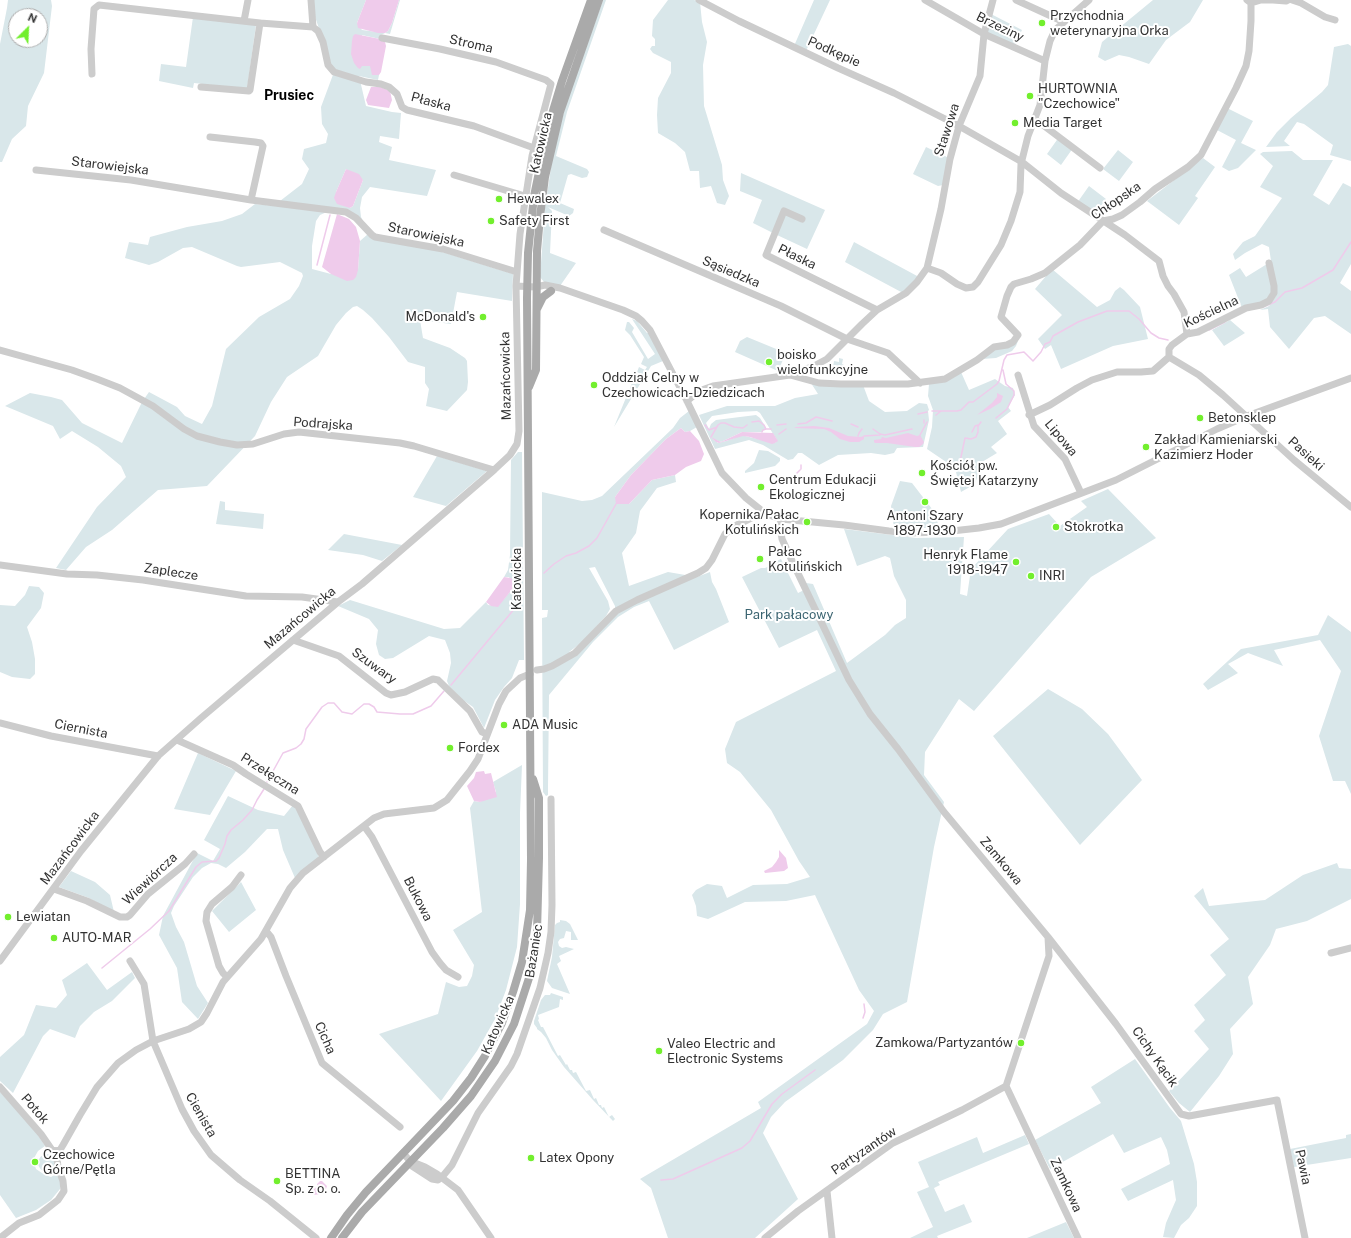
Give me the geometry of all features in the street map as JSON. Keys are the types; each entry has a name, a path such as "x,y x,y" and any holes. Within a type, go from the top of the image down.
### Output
{"main road":[{"name":"Katowicka","path":"331,1238 356,1204 453,1101 474,1074 497,1034 513,992 522,962 530,910 530,768 534,672 527,287 531,217 541,158 549,124 562,81 591,0"},
{"name":"Katowicka","path":"528,391 536,370 536,287 540,217 545,177 552,141 569,83 599,0"},
{"path":"536,314 543,297 551,291"},
{"name":"Katowicka","path":"342,1238 362,1212 462,1106 480,1084 502,1050 514,1024 524,995 535,947 538,918 538,798 530,768"}],"street":[{"path":"244,21 248,0"},
{"name":"Płaska","path":"311,0 313,27 318,30 323,42 328,65 334,72 366,82 381,84 389,87 397,94 402,107 407,110 474,126 534,148"},
{"name":"Podkępie","path":"699,0 739,21 894,93 959,126 1022,162 1061,193 1159,261 1165,281 1184,312 1187,334"},
{"name":"Brzeziny","path":"925,0 984,34 1045,61"},
{"name":"Stawowa","path":"927,268 941,209 950,159 959,126 980,76 984,34 993,0"},
{"path":"1016,0 1064,22"},
{"path":"687,401 699,391 712,386 790,375 814,366 827,359 877,310 906,293 917,282 927,268 941,273 966,288 973,287 978,282 1001,245 1020,192 1022,162 1028,136 1040,105 1045,61 1050,41 1055,30 1089,0"},
{"name":"Chłopska","path":"790,375 819,383 920,383 945,379 977,360 994,347 1013,342 1018,335 1002,317 1007,296 1011,287 1014,284 1031,280 1045,273 1080,245 1103,221 1122,215 1202,155 1246,66 1249,51 1249,2 1261,0 1288,0"},
{"path":"1292,0 1301,3 1325,17 1335,20"},
{"path":"92,74 91,49 94,9 99,5 260,23 313,27"},
{"path":"201,88 250,90 260,23"},
{"name":"Stroma","path":"382,38 496,62 546,80 551,84 534,148"},
{"path":"1035,119 1100,168"},
{"path":"210,137 261,143 263,146 251,200"},
{"path":"534,148 525,196 516,286 536,287 545,285 566,290 623,310 642,320 650,330 722,473 746,498 761,511 773,518 909,532 966,530 1001,524 1133,472 1217,429 1247,416 1351,378"},
{"name":"Starowiejska","path":"36,170 131,180 251,200 346,212 356,218 375,237 443,249 517,272"},
{"path":"454,175 525,196"},
{"name":"Płaska","path":"802,218 784,211 766,255 877,310"},
{"name":"Sąsiedzka","path":"604,230 781,306 847,338"},
{"name":"Kościelna","path":"1030,415 1092,380 1117,372 1153,371 1169,357 1169,349 1172,345 1187,334 1198,332 1246,308 1269,300 1274,293 1274,286 1269,263"},
{"name":"Mazańcowicka","path":"0,961 87,844 158,756 338,602 362,584 494,470 514,450 519,438 516,286"},
{"path":"536,287 551,291 566,290"},
{"path":"847,338 888,353 920,383"},
{"name":"Podrajska","path":"0,350 72,370 114,386 153,406 184,429 197,436 220,442 237,445 253,444 284,434 299,432 400,443 494,470"},
{"name":"Pasieki","path":"1169,357 1199,375 1247,416 1294,460 1351,507"},
{"name":"Lipowa","path":"1018,375 1034,426 1065,460 1081,493"},
{"path":"0,1238 19,1223 39,1215 58,1200 64,1191 63,1181 53,1149 60,1150 64,1145 86,1103 107,1074 118,1063 136,1050 189,1029 201,1022 223,982 261,939 290,888 303,873 374,818 384,814 434,808 447,800 478,759 499,704 506,691 520,678 552,666 574,653 616,611 706,568 712,560 725,534 736,526 757,515 761,511"},
{"name":"Zamkowa","path":"780,519 782,539 794,565 840,661 870,714 898,749 944,812 1048,937"},
{"name":"Zaplecze","path":"0,564 67,574 97,575 143,580 246,596 302,597 338,602"},
{"name":"Szuwary","path":"294,640 339,656 386,693 391,695 405,692 433,679 438,680 470,711 482,732 487,734"},
{"name":"Ciernista","path":"0,723 51,736 158,756"},
{"name":"Przełęczna","path":"177,740 233,765 298,806 320,852 324,857"},
{"name":"Bażaniec","path":"442,1177 452,1165 478,1113 511,1066 525,1034 542,983 551,932 551,799"},
{"name":"Bukowa","path":"364,826 372,837 432,952 446,970 458,977"},
{"name":"Wiewiórcza","path":"54,889 87,901 124,918 130,915 148,894 185,864 194,854"},
{"path":"227,977 219,966 206,921 207,912 212,904 232,887 241,875"},
{"name":"Cicha","path":"266,931 271,937 322,1063 400,1127"},
{"path":"1006,1086 1049,956 1048,937"},
{"name":"Cichy Kącik","path":"1048,937 1116,1024 1181,1114 1188,1116 1277,1100"},
{"path":"1331,953 1351,948"},
{"name":"Cienista","path":"130,961 144,984 153,1042 182,1109 194,1131 211,1155 240,1180 270,1201 316,1238"},
{"name":"Zamkowa","path":"1006,1086 1078,1238"},
{"name":"Partyzantów","path":"764,1238 798,1211 893,1143 962,1110 1006,1086"},
{"name":"Potok","path":"0,1087 53,1149"},
{"name":"Pawia","path":"1277,1100 1305,1238"},
{"path":"403,1153 410,1161 425,1167 442,1177 458,1190 491,1238"},
{"path":"827,1191 832,1238"}],"green space":[{"path":"8,0 51,0 52,6 48,40 48,8 8,8 8,48 47,48 44,73 28,106 26,126 12,139 2,162 0,162 0,44"},
{"path":"313,0 366,0 357,23 362,30 385,33 381,35 380,39 362,35 362,66 371,66 376,75 379,75 378,80 359,76 366,106 401,113 399,139 380,136 379,142 392,147 389,160 436,170 427,196 370,187 362,197 360,208 361,217 365,225 357,217 280,201 302,184 309,169 302,159 304,149 326,143 328,134 322,124 321,107 334,72 313,11","holes":["346,169 363,180 353,206 350,208 336,192"]},
{"path":"400,0 390,34 385,33 388,31 392,23"},
{"path":"603,0 606,0 567,112 556,156 587,169 589,172 587,177 582,178 571,174 568,175 560,203 574,209 573,213 569,216 548,207 552,211 550,253 576,263 560,286 544,282 540,277 545,208 553,154 566,104"},
{"path":"668,0 694,0 700,2 702,22 707,42 703,65 704,106 722,165 723,180 729,196 725,205 717,203 711,186 700,188 699,171 690,171 685,152 675,143 658,133 658,98 671,73 671,62 653,53 650,49 652,46 655,46 655,39 652,36 653,20"},
{"path":"814,0 830,0 806,51 794,46"},
{"path":"1153,0 1203,0 1190,22 1166,40 1149,64 1119,55 1105,61 1098,57 1102,42"},
{"path":"991,14 1022,30 1014,47 986,34"},
{"path":"193,17 256,25 247,89 194,83 193,88 159,81 161,64 186,67"},
{"path":"1348,44 1351,46 1351,161 1330,155 1333,145 1304,124 1297,122 1284,141 1290,146 1266,147 1277,132 1291,118 1322,92 1328,85 1334,47"},
{"path":"1227,108 1253,121 1241,143 1256,150 1238,168 1229,171 1222,167 1236,140 1217,130"},
{"path":"1059,137 1073,148 1061,165 1047,154"},
{"path":"926,147 949,158 943,185 938,186 913,174"},
{"path":"1118,150 1133,162 1119,181 1103,169"},
{"path":"1292,151 1303,160 1333,160 1313,195 1329,205 1343,183 1351,187 1351,264 1340,283 1351,291 1351,334 1325,316 1314,318 1289,349 1270,327 1268,309 1260,310 1269,306 1276,296 1269,247 1262,244 1235,260 1233,254 1243,242 1255,236 1282,198 1260,187 1273,166 1260,154 1263,152"},
{"path":"1203,158 1215,167 1195,196 1198,198 1179,225 1147,201"},
{"path":"741,173 825,210 807,249 777,235 783,208 773,233 753,223 762,200 740,191"},
{"path":"1089,186 1106,199 1094,215 1077,203"},
{"path":"255,204 329,211 320,215 316,221 312,246 312,269 331,274 358,270 360,241 368,234 436,250 513,274 512,301 457,292 451,324 420,320 423,338 450,348 465,358 467,361 467,390 447,411 426,406 429,389 425,383 425,367 408,362 372,318 357,306 353,307 336,325 318,356 287,377 271,402 255,436 207,486 158,490 112,530 86,547 66,570 56,568 97,507 126,477 121,466 98,447 72,431 60,439 53,426 5,406 30,393 62,400 82,423 122,443 142,402 149,392 177,407 185,416 202,424 212,406 226,349 259,317 290,299 299,286 303,276 302,273 280,262 241,267 192,247 183,248 158,262 149,265 125,258 129,242 148,245 150,237 187,227 222,221 242,214"},
{"path":"854,242 919,277 903,293 845,262"},
{"path":"1267,264 1273,288 1267,301 1242,308 1229,275 1240,268 1246,277"},
{"path":"1052,269 1097,307 1110,300 1115,291 1120,287 1140,307 1148,339 1113,346 1061,369 1051,345 1045,349 1038,339 1062,315 1035,289"},
{"path":"632,319 637,321 647,333 649,333 663,361 651,366 614,427 634,378 638,380 643,375 637,372 639,367 645,370 647,367 641,364 644,357 630,335 625,330 627,322 629,322 634,328 632,332 648,359 655,354"},
{"path":"1230,320 1245,333 1224,346 1212,330"},
{"name":"boisko wielofunkcyjne","path":"747,337 786,353 778,371 735,352 740,341"},
{"path":"1018,341 1012,351 996,358 982,359 993,350"},
{"path":"839,358 843,359 842,364 844,365 843,369 841,369 841,374 832,373 834,361 839,362"},
{"path":"961,372 969,390 995,379 1005,386 1013,388 1015,395 1008,407 1011,411 998,421 1007,434 991,447 997,453 982,462 975,484 961,492 955,468 927,449 932,427 933,410 928,396 929,384"},
{"path":"811,383 863,385 869,401 885,412 907,411 919,403 927,404 929,410 929,420 923,447 897,448 894,453 885,455 871,453 838,455 819,465 802,453 798,453 793,459 788,460 763,445 749,440 715,449 699,415 727,406 775,406 795,398 818,394","holes":["757,411 760,413 777,440 775,443 745,436 740,436 718,443 713,439 721,442 742,432 762,432 766,429 765,426 756,415 716,420 711,424 709,429 706,423 712,416 738,412"]},
{"path":"689,411 697,427 685,432 681,428 666,439 631,475 615,497 629,504 652,480 675,475 676,482 657,488 640,511 636,533 622,553 629,586 668,572 697,577 710,572 712,582 729,622 674,650 649,601 634,607 618,617 593,642 549,695 548,795 546,796 543,792 542,618 547,617 548,610 542,610 542,492 582,501 592,500 602,496 673,428 680,418","holes":["595,567 615,606 615,615 575,655 569,652 581,643 606,616 610,609 608,601 589,568"]},
{"path":"759,450 768,451 780,458 780,461 775,466 745,473 745,471 754,463"},
{"path":"518,452 522,452 524,660 519,660 512,678 495,700 484,728 473,707 463,700 449,686 447,681 451,663 450,653 445,640 429,636 393,658 385,659 379,655 376,644 378,630 369,619 338,606 350,600 444,629 460,628 486,602 488,605 498,606 514,587 509,577 504,577 508,570 510,555 511,460"},
{"path":"437,456 487,471 446,506 413,497"},
{"path":"900,481 912,483 939,518 936,528 894,528 891,506"},
{"name":"Park pałacowy","path":"1108,489 1156,538 1091,577 974,711 959,699 925,752 924,775 944,802 934,847 907,1002 883,1014 873,1030 843,1060 785,1102 771,1117 763,1133 798,1199 755,1238 668,1238 651,1188 640,1179 761,1108 758,1102 867,1024 874,1011 859,990 815,895 786,901 745,902 708,919 697,916 696,906 692,895 696,890 707,884 722,886 727,898 753,885 787,884 810,877 799,861 771,810 740,772 727,763 725,749 736,722 836,671 817,630 779,648 742,577 761,568 770,566 770,564 781,559 798,593 804,590 806,583 813,584 847,663 906,618 906,600 894,576 890,558 885,556 857,566 844,529 916,538 964,537 960,594 967,596 971,569 1008,529 1049,514 1060,526 1087,507 1081,501"},
{"path":"220,501 225,502 225,510 264,514 263,529 216,524"},
{"path":"344,534 402,545 382,561 363,555 328,550"},
{"path":"29,586 39,587 44,593 41,608 27,627 32,642 35,659 35,674 30,679 12,677 0,672 0,605 15,606 25,595"},
{"path":"1328,615 1351,632 1351,794 1345,781 1333,781 1319,736 1341,671 1320,640 1274,650 1283,666 1248,653 1228,664 1238,673 1208,690 1203,684 1241,649 1318,635"},
{"path":"1048,689 1082,709 1108,734 1142,780 1080,845 993,736"},
{"path":"198,753 236,771 210,815 174,809"},
{"path":"522,765 520,813 520,904 517,947 506,990 495,1019 477,1051 441,1101 379,1034 438,1014 446,982 459,987 467,986 472,976 474,965 453,930 482,912 470,808 474,801 480,802 496,792 493,782"},
{"path":"228,796 258,810 284,816 293,805 298,811 319,857 295,878 283,850 278,829 267,829 245,852 226,868 218,864 211,863 202,868 193,877 171,913 184,942 197,986 208,1003 198,1019 182,1002 177,968 159,935 163,916 197,853 213,861 220,849 204,840"},
{"path":"1337,863 1339,868 1351,869 1351,899 1307,921 1276,929 1270,945 1248,977 1253,1004 1230,1029 1233,1054 1219,1076 1190,1112 1179,1103 1169,1091 1209,1049 1194,1031 1205,1020 1194,1005 1226,975 1210,955 1229,939 1194,896 1203,888 1209,906 1265,900 1303,875"},
{"path":"71,871 95,882 110,895 114,912 89,898 59,887"},
{"path":"241,882 256,910 229,932 212,911"},
{"path":"560,920 566,921 570,924 578,940 571,940 571,932 566,931 564,938 560,939 558,942 559,946 562,948 566,947 574,949 559,956 561,961 557,964 570,994 552,988 547,981 552,957 555,925 560,922"},
{"path":"87,963 107,990 132,972 135,978 112,1001 94,1012 80,1026 75,1038 50,1029 43,1036 13,1093 0,1081 0,1057 24,1035 36,1005 56,1008 67,995 62,980"},
{"path":"551,993 563,997 563,1000 560,999 559,1007 538,1015 538,1020 541,1027 543,1027 558,1056 560,1055 573,1073 576,1072 586,1091 590,1090 594,1099 596,1098 602,1108 604,1107 609,1117 564,1067 552,1050 546,1038 534,1024 541,1000 545,995 550,995"},
{"path":"1135,1059 1181,1121 1194,1164 1197,1182 1197,1206 1189,1218 1181,1225 1174,1238 1163,1237 1166,1223 1176,1200 1173,1180 1128,1201 1121,1189 1170,1164 1167,1150 1161,1137 1124,1153 1113,1134 1050,1169 1035,1140 1101,1103 1091,1087"},
{"path":"0,1092 32,1126 45,1146 38,1151 33,1160 36,1169 51,1177 56,1174 60,1180 60,1189 51,1200 36,1210 16,1218 0,1195"},
{"path":"612,1115 615,1119 613,1121 609,1117"},
{"path":"1351,1134 1351,1158 1294,1167 1290,1149 1346,1138 1346,1135"},
{"path":"1025,1135 1029,1144 938,1182 940,1185 934,1188 945,1212 964,1204 972,1222 937,1236 938,1238 910,1238 933,1227 917,1192 929,1187 918,1162 977,1137 983,1153"},
{"path":"47,1154 53,1157 56,1163 53,1169 47,1172 41,1169 38,1163 41,1157"},
{"path":"1066,1222 1074,1238 1027,1238"}],"shaded area":[{"path":"366,0 399,0 392,23 388,31 385,33 378,33 358,28 357,23"},
{"path":"355,34 380,39 385,42 386,46 381,72 379,75 372,75 370,66 362,66 360,69 354,63 351,54 353,36"},
{"path":"371,87 381,87 390,91 392,100 389,108 368,105 366,100"},
{"path":"346,169 359,174 363,180 353,206 350,208 337,204 334,198"},
{"path":"337,214 349,219 356,227 360,241 358,270 356,277 353,280 347,281 331,274 322,267"},
{"path":"997,393 1003,396 1001,402 977,415 992,403 997,397"},
{"path":"814,426 829,428 848,436 864,436 864,439 859,442 850,442 840,439 824,429 794,428"},
{"path":"681,428 685,432 690,431 699,441 704,454 701,461 686,467 675,475 652,480 629,504 616,504 615,497 631,475 666,439"},
{"path":"742,432 773,433 778,441 772,444 743,436 719,443 711,437 721,442"},
{"path":"908,433 917,436 920,435 924,442 923,444 919,447 915,447 874,442 874,440 881,439 882,437 886,438"},
{"path":"504,577 511,578 514,581 514,587 498,607 491,606 486,602"},
{"path":"484,771 485,774 491,773 497,797 480,802 474,801 467,786 474,778 476,772"},
{"path":"779,850 786,858 788,868 784,871 765,873 764,871 772,867 776,862 779,857"},
{"path":"320,1181 327,1186 326,1189 321,1191 320,1194 314,1195 313,1189 317,1187 317,1184"}],"waterway":[{"path":"317,265 330,215"},
{"path":"1263,307 1275,302 1285,292 1302,288 1333,270 1351,242"},
{"path":"936,415 941,411 961,410 969,402 973,402 997,384 1004,360 1007,355 1024,352 1033,361 1041,352 1045,344 1050,342 1053,336 1078,322 1107,311 1129,311 1139,319 1151,333 1159,338 1168,340"},
{"path":"1209,330 1225,322"},
{"path":"996,418 1007,409 1014,395 1014,391 1006,384 1003,370"},
{"path":"932,411 941,411"},
{"path":"918,414 927,412"},
{"path":"798,424 806,423 816,417 832,421"},
{"path":"752,422 759,421 766,429 771,429"},
{"path":"920,435 927,422"},
{"path":"958,463 961,457 965,438 971,439 976,437 978,426 981,422"},
{"path":"711,437 718,425 721,423 743,428 747,425"},
{"path":"777,425 786,424"},
{"path":"851,424 858,427"},
{"path":"706,426 705,425 709,430 717,427"},
{"path":"972,432 975,426 978,425"},
{"path":"762,432 766,429"},
{"path":"779,434 786,429"},
{"path":"858,436 862,429"},
{"path":"873,429 880,434 885,435 912,429"},
{"path":"864,436 880,435"},
{"path":"787,483 800,470"},
{"path":"544,573 566,556 576,553 589,546 597,538 616,504"},
{"path":"451,685 520,602"},
{"path":"267,782 283,753 296,748 301,744 304,739 306,729 322,707 328,703 334,703 342,712 352,714 364,704 369,704 374,707 377,712 413,714 431,706 444,691"},
{"path":"102,968 150,929 169,911 196,867 202,862 216,861 219,858 227,836 231,830 252,810 264,789"},
{"path":"863,1018 865,1012 864,1004"},
{"path":"661,1180 673,1179 742,1148 750,1141 772,1104 782,1094 815,1070"}],"place":[{"name":"Przychodnia weterynaryjna Orka","path":"1042,23"},
{"name":"HURTOWNIA \"Czechowice\"","path":"1030,96"},
{"name":"Media Target","path":"1015,123"},
{"name":"Hewalex","path":"499,199"},
{"name":"Safety First","path":"491,221"},
{"name":"McDonald's","path":"483,317"},
{"name":"boisko wielofunkcyjne","path":"769,362"},
{"name":"Oddział Celny w Czechowicach-Dziedzicach","path":"594,385"},
{"name":"Betonsklep","path":"1200,418"},
{"name":"Zakład Kamieniarski Kazimierz Hoder","path":"1146,447"},
{"name":"Kościół pw. Świętej Katarzyny","path":"922,473"},
{"name":"Centrum Edukacji Ekologicznej","path":"761,487"},
{"name":"Antoni Szary 1897-1930","path":"925,502"},
{"name":"Kopernika/Pałac Kotulińskich","path":"807,522"},
{"name":"Stokrotka","path":"1056,527"},
{"name":"Pałac Kotulińskich","path":"760,559"},
{"name":"Henryk Flame 1918-1947","path":"1016,562"},
{"name":"INRI","path":"1031,576"},
{"name":"ADA Music","path":"504,725"},
{"name":"Fordex","path":"450,748"},
{"name":"Lewiatan","path":"8,917"},
{"name":"AUTO-MAR","path":"54,938"},
{"name":"Zamkowa/Partyzantów","path":"1021,1043"},
{"name":"Valeo Electric and Electronic Systems","path":"659,1051"},
{"name":"Latex Opony","path":"531,1158"},
{"name":"Czechowice Górne/Pętla","path":"35,1162"},
{"name":"BETTINA Sp. z o. o.","path":"277,1181"}],"district":[{"name":"Prusiec","path":"289,96"}]}
